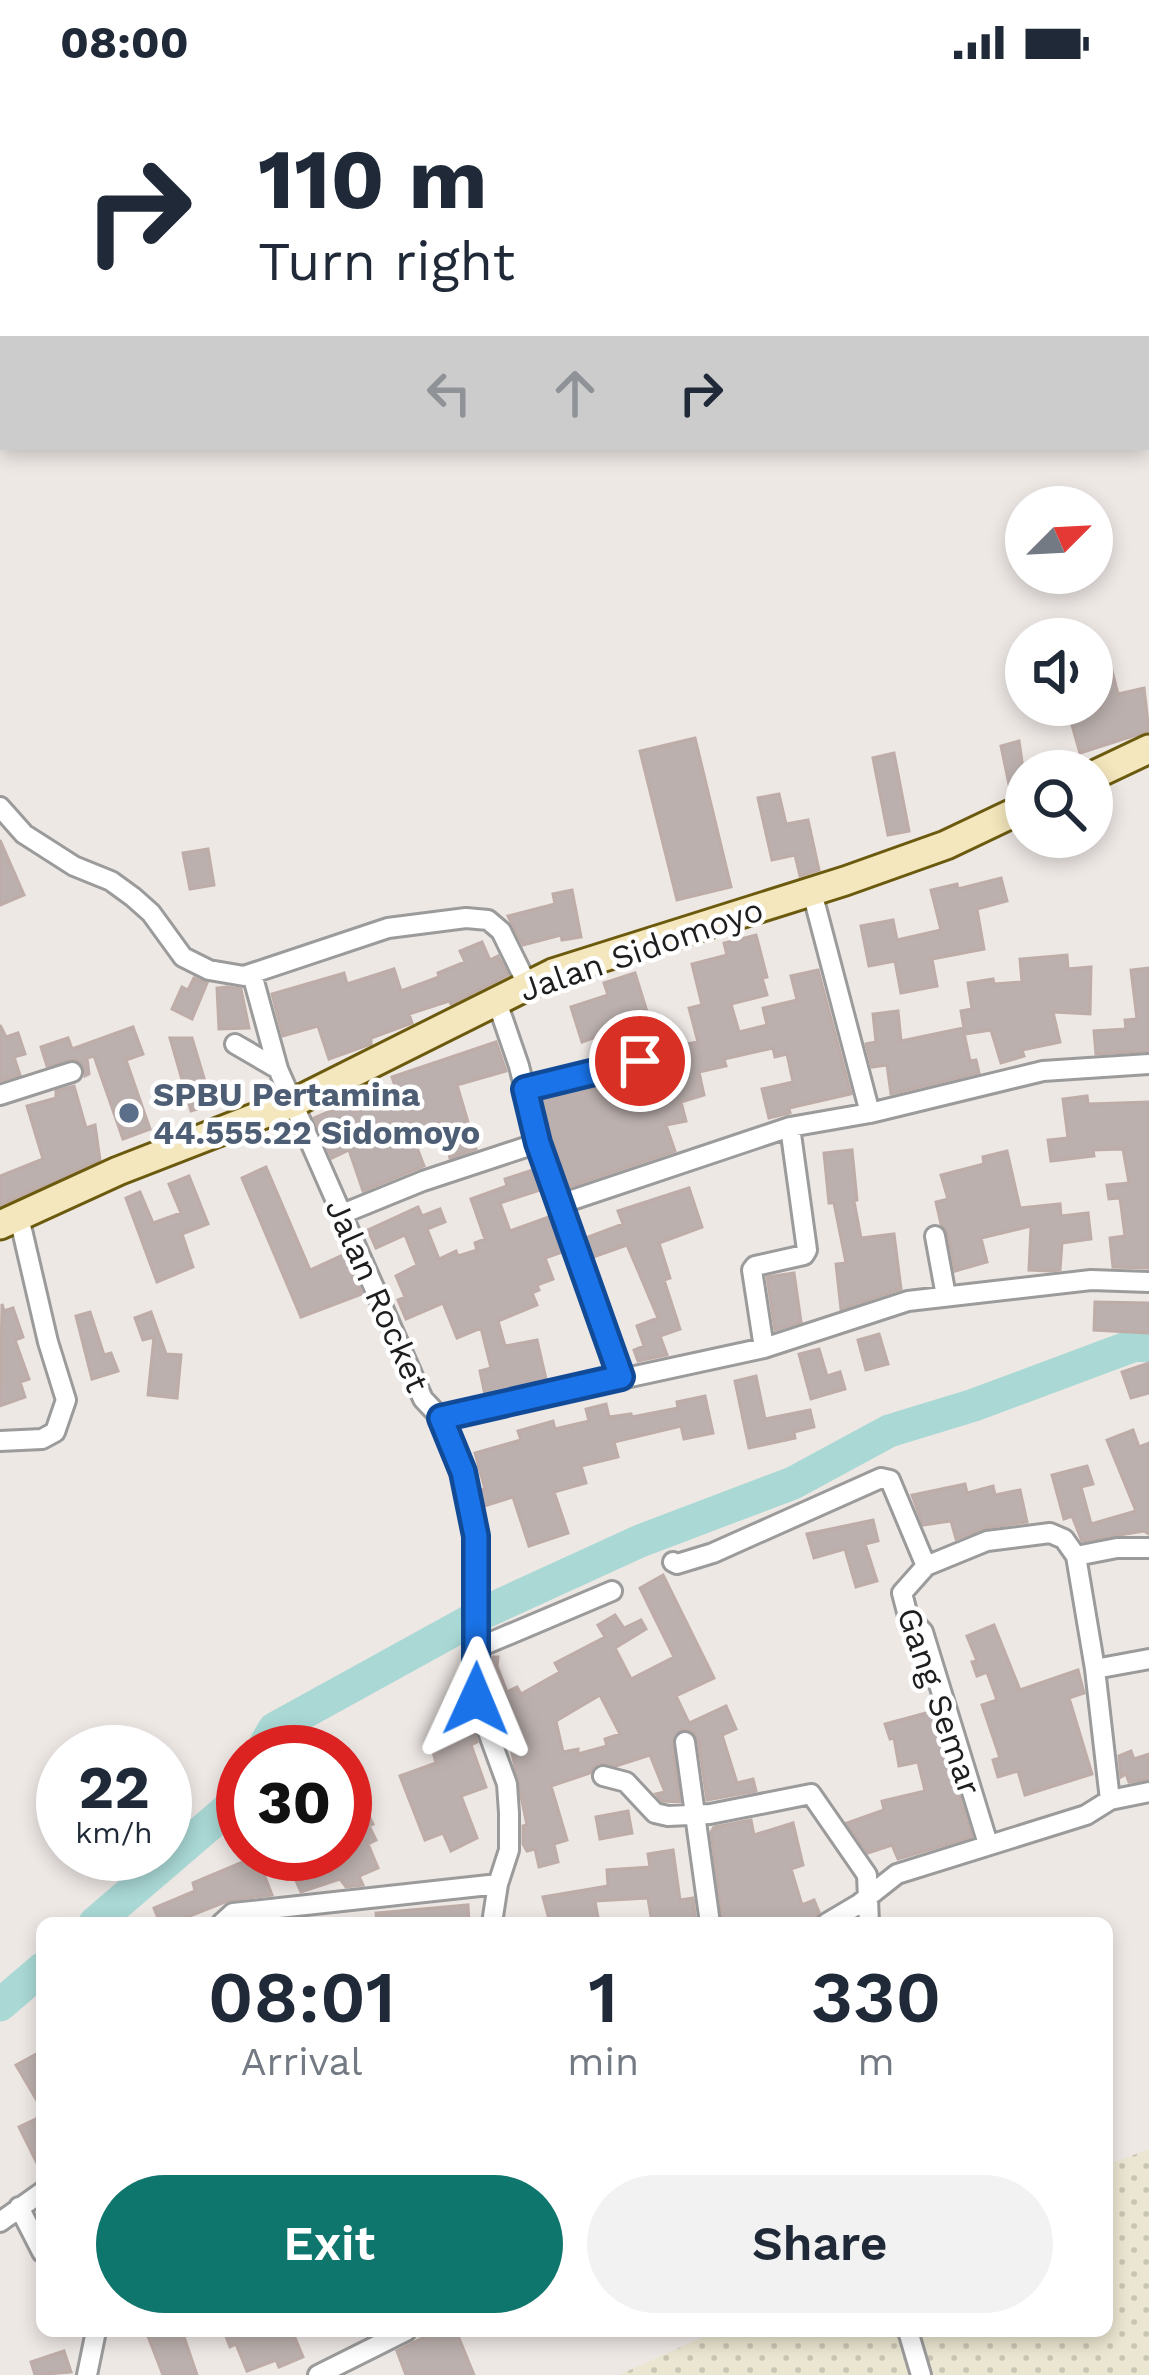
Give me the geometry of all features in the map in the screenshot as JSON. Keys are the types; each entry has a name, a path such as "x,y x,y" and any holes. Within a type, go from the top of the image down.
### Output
{"main road":[{"path":"1113,766 1149,749"},
{"name":"Jalan Sidomoyo","path":"10,1221 118,1171 290,1102 527,984 812,892 946,845 1005,817"}],"street":[{"path":"0,808 25,834 133,897 152,913 183,957 209,970 244,976 388,928 466,918 488,920 501,931 527,984"},
{"path":"812,892 870,1113"},
{"name":"Jalan Rocket","path":"252,974 290,1102 423,1399 441,1418 463,1472 476,1536 476,1699 507,1784 509,1850 493,1917"},
{"path":"496,999 538,1143 621,1377"},
{"path":"235,1044 278,1070"},
{"path":"525,1089 640,1061"},
{"path":"560,1204 790,1127 870,1113 1043,1071 1149,1064"},
{"path":"0,1096 72,1072"},
{"path":"764,1348 752,1270 755,1265 804,1255 807,1250 790,1127"},
{"path":"342,1214 538,1143"},
{"path":"0,1441 42,1439 55,1432 66,1400 10,1221"},
{"path":"935,1236 946,1297"},
{"path":"441,1418 764,1348 908,1301 1091,1280 1149,1282"},
{"path":"673,1562 713,1553 881,1478 890,1480 926,1566 987,1541 1045,1532 1064,1539 1076,1556 1095,1669 1109,1800"},
{"path":"1076,1556 1149,1548"},
{"name":"Gang Semar","path":"926,1566 902,1593 908,1616 922,1632 988,1844"},
{"path":"476,1648 612,1591"},
{"path":"1095,1669 1149,1659"},
{"path":"685,1742 709,1917"},
{"path":"603,1776 631,1786 655,1813 696,1816 811,1795 867,1875 869,1917"},
{"path":"836,1917 897,1874 1086,1815 1109,1800 1149,1792"},
{"path":"229,1917 498,1884"},
{"path":"0,2222 36,2196"},
{"path":"19,2207 36,2240"},
{"path":"87,2375 90,2337"},
{"path":"318,2375 394,2337"},
{"path":"910,2337 921,2375"}],"shaded area":[{"path":"1149,2149 1149,2375 619,2375 703,2337 1113,2337 1113,2163"}],"building":[{"path":"1113,674 1118,694 1144,688 1149,731 1079,750 1072,726 1113,726"},
{"path":"695,738 731,887 677,900 640,751"},
{"path":"1019,741 1020,750 1005,750 1005,765 1001,746"},
{"path":"894,753 909,831 888,835 873,758"},
{"path":"779,794 786,824 808,820 819,870 800,876 795,855 772,860 758,798"},
{"path":"0,840 24,895 0,905"},
{"path":"208,849 214,885 190,889 183,853"},
{"path":"1001,878 1007,901 977,909 984,949 932,959 937,986 901,993 895,961 869,966 861,926 893,920 897,940 941,930 931,890"},
{"path":"572,890 581,937 562,940 561,935 523,945 508,916 555,904 553,894"},
{"path":"756,935 767,995 731,1004 739,1032 767,1025 763,1008 797,1000 791,976 818,970 851,1094 789,1108 790,1113 769,1118 762,1089 793,1082 787,1054 775,1057 773,1048 724,1059 726,1066 699,1072 704,1095 681,1102 686,1121 666,1125 675,1151 568,1187 541,1099 643,1074 653,1062 662,1060 659,1049 698,1042 689,1008 702,1005 692,964 727,955 724,943"},
{"path":"482,942 490,960 498,956 508,975 451,1004 409,1014 412,1023 371,1038 371,1044 329,1059 318,1026 283,1036 272,994 344,973 347,984 394,969 401,991 465,962 460,951"},
{"path":"1067,955 1068,969 1091,967 1090,1014 1053,1012 1060,1042 1022,1050 1024,1056 1001,1063 991,1030 965,1034 961,1011 972,1009 968,983 1022,982 1020,959"},
{"path":"1149,968 1149,1051 1096,1054 1094,1031 1126,1029 1125,1020 1137,1019 1131,970"},
{"path":"635,973 649,1018 582,1042 571,1007 608,995 604,983"},
{"path":"194,978 207,983 192,1019 172,1009 182,987 188,990"},
{"path":"217,988 241,989 249,1028 219,1029"},
{"path":"898,1011 901,1041 963,1028 970,1061 976,1060 979,1073 891,1094 887,1065 872,1067 866,1044 876,1042 873,1014"},
{"path":"0,1025 6,1037 18,1033 25,1054 14,1057 20,1075 0,1081"},
{"path":"133,1027 143,1054 126,1060 150,1129 123,1139 94,1056 87,1058 89,1074 85,1076 76,1059 47,1066 41,1047 68,1038 72,1049"},
{"path":"170,1038 192,1038 212,1105 191,1111"},
{"path":"496,1042 506,1071 457,1085 476,1149 450,1158 440,1122 411,1132 424,1166 363,1191 349,1150 332,1158 314,1118 351,1102 355,1111 397,1092 392,1077"},
{"path":"74,1086 86,1128 95,1125 100,1160 0,1205 0,1176 43,1159 27,1106 56,1098 56,1091"},
{"path":"1087,1096 1088,1104 1149,1102 1149,1268 1113,1267 1110,1238 1125,1236 1120,1198 1109,1199 1107,1185 1129,1183 1123,1149 1093,1150 1094,1156 1051,1161 1048,1140 1068,1138 1063,1099"},
{"path":"852,1150 861,1238 894,1234 901,1289 841,1309 836,1264 846,1263 834,1203 829,1203 824,1153"},
{"path":"1007,1151 1020,1208 1060,1204 1061,1216 1088,1213 1091,1239 1062,1243 1060,1270 1029,1270 1031,1226 981,1238 987,1262 955,1271 936,1202 948,1199 941,1175 984,1164 983,1157"},
{"path":"266,1167 310,1270 345,1254 362,1294 301,1317 242,1178"},
{"path":"533,1170 540,1190 500,1203 510,1231 549,1217 562,1252 545,1258 553,1279 537,1285 539,1290 532,1293 537,1305 498,1321 505,1346 537,1340 546,1379 485,1395 480,1371 491,1368 481,1328 457,1338 443,1303 406,1319 398,1300 405,1297 396,1276 417,1265 405,1235 376,1248 368,1230 418,1207 422,1216 440,1209 445,1222 427,1229 439,1259 456,1251 458,1256 477,1250 475,1243 485,1239 471,1199 507,1186 505,1179"},
{"path":"189,1176 208,1224 182,1234 193,1267 157,1282 126,1198 140,1192 153,1223 181,1213 169,1184"},
{"path":"689,1188 702,1227 659,1243 670,1278 664,1280 680,1329 660,1336 667,1355 638,1361 634,1350 644,1346 637,1326 658,1318 639,1273 627,1245 593,1257 586,1238 623,1224 618,1211"},
{"path":"794,1273 801,1322 775,1330 767,1277"},
{"path":"1095,1302 1149,1303 1149,1333 1094,1330"},
{"path":"2,1304 4,1311 13,1308 23,1337 15,1340 29,1379 20,1382 25,1397 0,1406"},
{"path":"90,1312 104,1355 111,1353 118,1371 92,1379 76,1316"},
{"path":"151,1312 166,1354 181,1355 177,1398 148,1395 154,1337 143,1340 135,1318"},
{"path":"879,1334 888,1364 866,1370 858,1340"},
{"path":"819,1349 827,1376 840,1372 845,1389 811,1399 799,1354"},
{"path":"1149,1363 1149,1393 1131,1398 1122,1372"},
{"path":"756,1376 765,1419 810,1410 814,1427 794,1432 795,1438 749,1448 735,1381"},
{"path":"705,1396 713,1433 684,1439 681,1426 614,1442 618,1457 581,1466 586,1483 554,1492 568,1533 529,1546 513,1497 484,1506 481,1490 485,1489 475,1453 521,1440 518,1431 553,1421 555,1429 589,1421 586,1409 606,1404 609,1417 632,1417 678,1408 677,1402"},
{"path":"1133,1430 1139,1447 1149,1443 1149,1534 1082,1541 1072,1516 1064,1519 1052,1475 1087,1466 1093,1484 1081,1487 1091,1524 1136,1511 1107,1440"},
{"path":"965,1484 967,1493 993,1486 995,1495 1020,1490 1027,1522 985,1528 956,1539 951,1521 923,1525 912,1495"},
{"path":"873,1520 878,1541 865,1544 877,1581 856,1587 845,1549 814,1558 807,1534"},
{"path":"663,1575 714,1678 676,1696 689,1723 726,1706 736,1729 722,1735 737,1783 753,1779 756,1791 707,1800 698,1739 691,1730 682,1729 672,1743 680,1802 662,1801 656,1794 665,1792 650,1755 616,1766 598,1763 590,1773 551,1786 567,1840 554,1844 558,1862 539,1867 535,1849 527,1851 523,1844 523,1826 527,1825 511,1748 522,1745 490,1687 490,1657 498,1657 507,1692 517,1687 521,1694 560,1672 555,1663 605,1637 598,1625 615,1615 624,1628 641,1620 646,1629 615,1648 631,1679 674,1657 640,1588","holes":["600,1695 620,1734 605,1739 607,1746 578,1754 578,1749 563,1752 556,1721"]},
{"path":"994,1625 1020,1690 1078,1670 1084,1693 1069,1698 1092,1774 1025,1795 1018,1771 998,1777 993,1760 1000,1758 982,1705 997,1700 987,1672 977,1676 972,1662 977,1661 967,1636"},
{"path":"933,1711 972,1837 898,1859 892,1845 868,1853 847,1823 884,1810 882,1801 925,1791 918,1762 899,1766 894,1738 890,1739 885,1724"},
{"path":"470,1721 477,1742 471,1745 486,1787 461,1796 477,1838 451,1851 443,1833 425,1840 400,1776 436,1763 432,1748 459,1740 453,1729"},
{"path":"1131,1751 1134,1759 1149,1754 1149,1779 1129,1782 1126,1774 1121,1777 1119,1756"},
{"path":"628,1811 632,1833 600,1839 596,1817"},
{"path":"751,1820 754,1835 793,1823 803,1865 791,1869 802,1905 814,1900 819,1912 816,1917 722,1917 714,1827"},
{"path":"673,1850 680,1900 693,1898 695,1917 651,1917 648,1898 595,1901 598,1917 548,1917 543,1897 608,1886 607,1870 650,1867 648,1854"},
{"path":"216,1873 216,1881 267,1881 272,1895 230,1900 187,1917 158,1917 154,1908 195,1891 193,1883"},
{"path":"296,1881 334,1881 301,1892"},
{"path":"342,1881 361,1881 363,1885 346,1887"},
{"path":"468,1905 469,1917 376,1917 376,1913"},
{"path":"36,2054 36,2099 16,2065"},
{"path":"36,2119 36,2161 19,2127"},
{"path":"148,2337 184,2337 197,2375 163,2375"},
{"path":"226,2337 295,2337 303,2357 279,2367 276,2360 247,2371 236,2344 230,2347"},
{"path":"424,2337 458,2337 474,2375 406,2375 397,2351"},
{"path":"64,2351 71,2372 35,2375 31,2362"}],"waterway":[{"path":"485,1612 640,1541 793,1483 889,1431 1135,1345 1149,1346"},
{"path":"281,1725 470,1621"},
{"path":"102,1917 216,1819"},
{"path":"0,2005 36,1974"}],"place":[{"name":"SPBU Pertamina 44.555.22 Sidomoyo","path":"129,1113"}],"route":[{"path":"476,1699 476,1536 463,1472 441,1418 621,1377 538,1143 525,1089 640,1061"}]}
